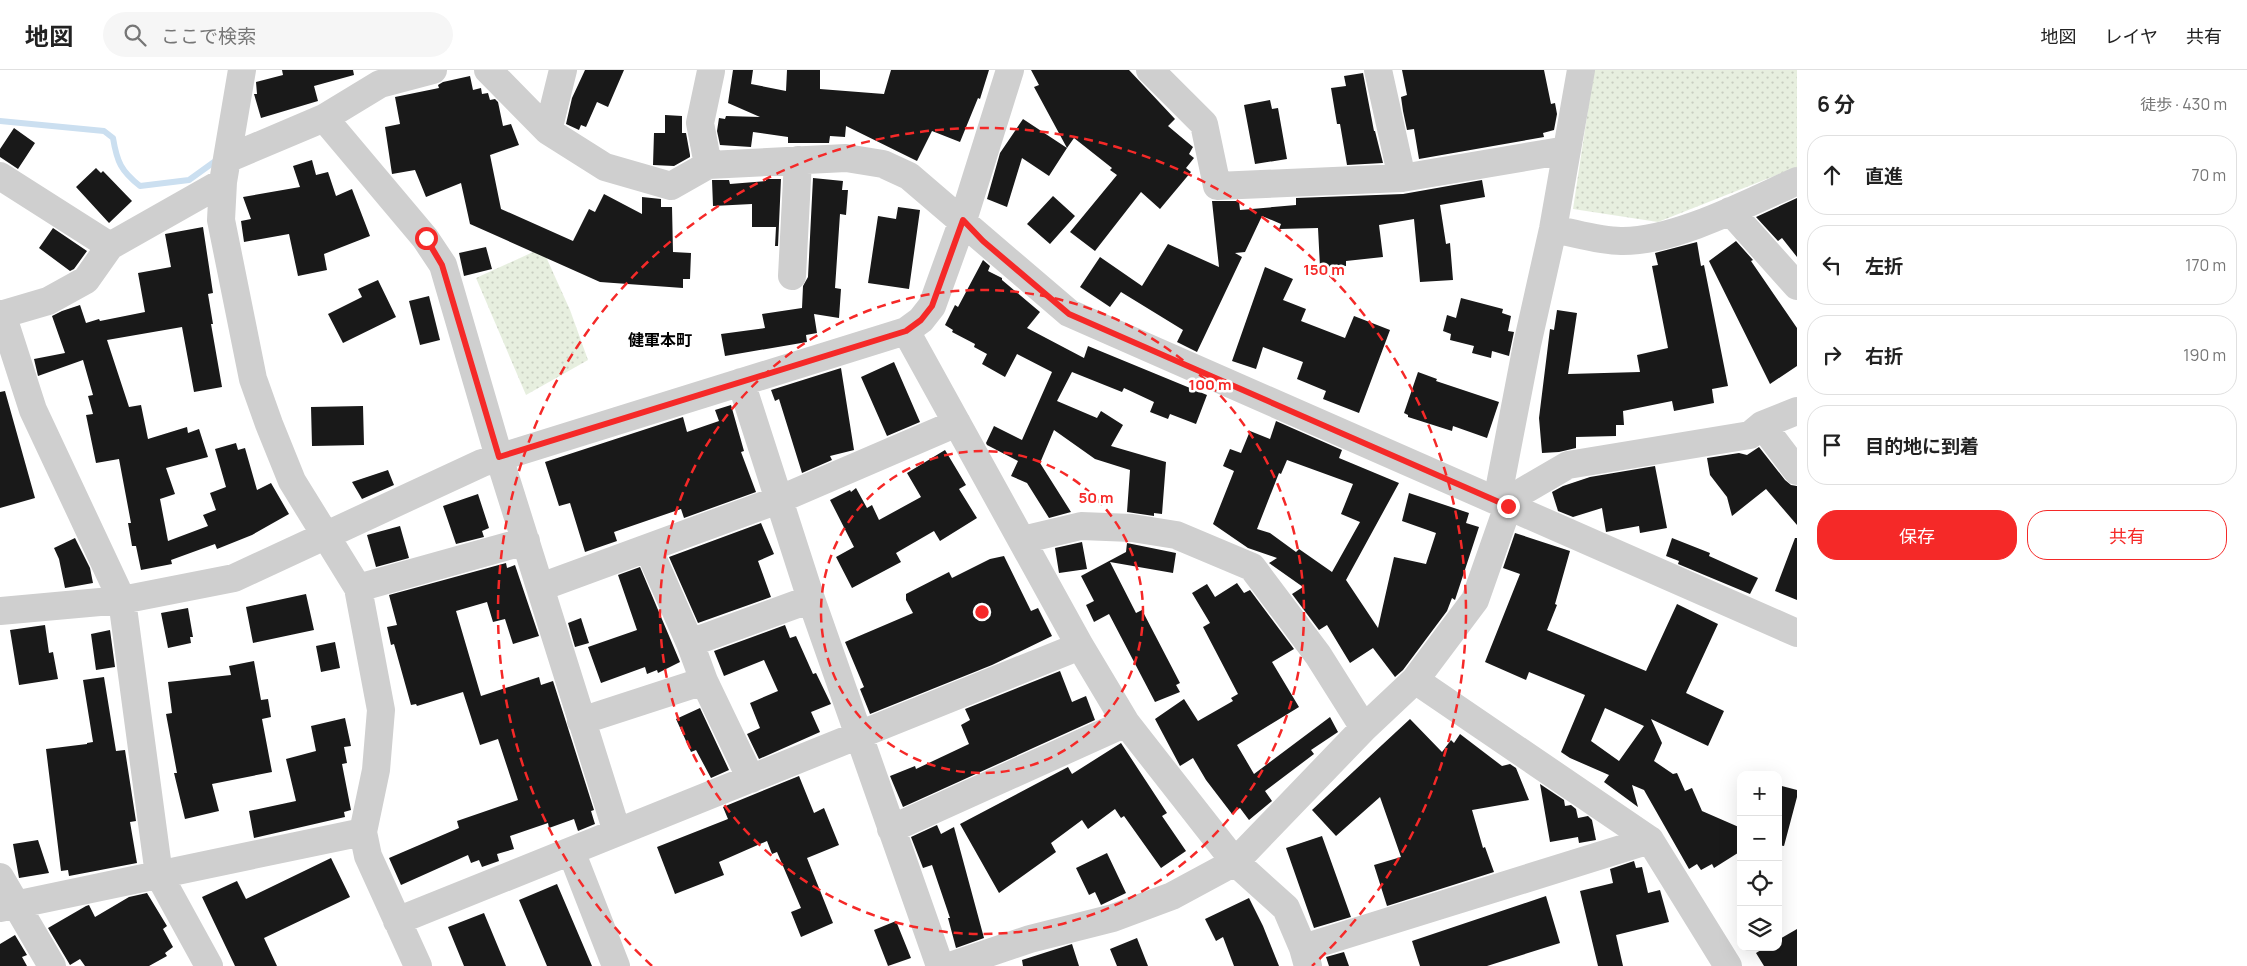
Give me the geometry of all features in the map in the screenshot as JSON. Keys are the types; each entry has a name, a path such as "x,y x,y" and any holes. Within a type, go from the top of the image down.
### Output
{"street":[{"path":"242,70 225,170 220,220 253,379 268,424 292,481 358,588 381,710 376,770 363,832 368,856 418,966"},
{"path":"210,966 159,876 122,600 33,410 1,314 48,301 86,280 110,246 225,170 324,118 380,84 434,70"},
{"path":"488,70 548,131 605,167 671,186 708,165 846,158 882,164 909,176 963,220 983,241 1069,314 1797,633"},
{"path":"548,131 563,70"},
{"path":"0,610 122,600 234,578 482,463 906,331 921,320 932,306 963,220 1010,70"},
{"path":"1150,70 1204,124 1217,186 1402,178 1567,150"},
{"path":"1378,70 1402,178"},
{"path":"1508,506 1500,485 1527,345 1553,229 1581,70"},
{"path":"708,165 700,122 711,71"},
{"path":"324,118 426,238 442,265 499,457 617,832"},
{"path":"792,276 798,160"},
{"path":"0,176 110,246"},
{"path":"1553,229 1620,241 1654,238 1730,211 1797,181"},
{"path":"1730,211 1797,286"},
{"path":"906,331 1080,646 1126,723 1235,862 1286,908 1306,957 1650,840"},
{"path":"741,382 811,599 940,966"},
{"path":"950,966 1030,938 1113,918 1172,896 1235,862 1364,728 1415,680 1475,600 1508,506 1520,493 1568,465 1750,435 1762,425 1797,411"},
{"path":"541,587 778,500 957,423"},
{"path":"1762,425 1797,471"},
{"path":"1022,540 1081,526 1132,528 1176,535 1252,567 1318,655 1364,728"},
{"path":"358,588 526,541"},
{"path":"648,548 690,643 704,681 751,779"},
{"path":"690,643 811,599"},
{"path":"397,921 1080,646"},
{"path":"1415,680 1650,840 1728,966"},
{"path":"581,721 704,681"},
{"path":"891,829 1126,723"},
{"path":"8,906 363,832"},
{"path":"571,851 616,966"},
{"path":"0,878 8,906 52,966"}],"green space":[{"path":"1594,70 1797,70 1797,167 1658,222 1573,209"},
{"path":"542,248 570,310 588,360 526,395 476,278"}],"building":[{"path":"282,70 353,70 354,75 314,86 318,101 261,118 254,94 257,94 256,82 283,75"},
{"path":"585,70 624,70 608,107 597,102 586,127 581,125 579,130 566,124 572,98"},
{"path":"733,70 753,70 751,84 786,91 787,70 820,70 820,89 884,94 891,70 989,70 980,99 978,98 960,142 932,131 917,161 846,126 845,137 830,136 829,143 788,143 788,137 753,132 751,147 720,145 717,131 719,118 725,119 726,116 760,117 728,103"},
{"path":"1031,70 1129,70 1175,119 1168,126 1193,147 1189,154 1194,158 1186,168 1191,172 1160,209 1141,192 1095,251 1070,232 1117,175 1110,170 1112,168 1074,138 1067,148 1034,87 1039,85"},
{"path":"1402,70 1544,70 1551,104 1555,103 1557,114 1554,130 1543,133 1544,137 1419,159 1414,129 1407,130 1403,111 1401,97 1407,95"},
{"path":"1363,73 1374,131 1383,163 1347,165 1331,88 1346,86 1344,76"},
{"path":"470,76 473,90 481,88 482,94 488,93 490,100 495,99 498,102 503,126 511,124 519,145 490,155 501,209 573,241 589,209 595,212 604,194 642,214 642,197 661,199 661,207 672,207 673,252 691,253 690,279 683,279 683,288 600,282 470,224 461,183 426,197 415,170 392,174 385,127 400,124 395,97 439,88 438,85 443,82"},
{"path":"1270,100 1272,109 1278,108 1287,159 1255,164 1244,105"},
{"path":"665,115 682,116 682,133 686,133 690,155 690,157 674,166 653,165 654,133 665,133"},
{"path":"1023,119 1067,148 1049,176 1022,158 1007,207 987,199 1000,153"},
{"path":"14,128 35,143 18,169 0,157 0,149"},
{"path":"312,160 316,175 328,172 336,196 352,189 370,236 324,254 327,270 298,276 289,234 244,242 241,221 251,219 243,197 300,187 293,166"},
{"path":"96,168 101,173 103,171 132,201 109,223 76,187"},
{"path":"813,178 843,181 842,190 848,190 846,215 840,214 835,288 841,289 839,318 814,314 817,333 806,335 807,342 725,356 721,334 765,328 762,314 802,308 803,286 808,277"},
{"path":"766,179 781,179 778,246 775,246 776,227 752,227 752,204 713,206 712,180 729,180 730,184 766,181"},
{"path":"1482,180 1485,197 1440,205 1446,244 1450,243 1453,280 1420,282 1414,219 1379,225 1383,257 1346,261 1346,266 1320,267 1318,228 1279,229 1281,224 1262,216 1245,252 1235,253 1242,257 1197,352 1177,342 1183,330 1121,292 1110,307 1080,287 1100,257 1142,286 1168,244 1219,267 1212,201 1239,201 1240,210 1296,205 1296,198 1403,194"},
{"path":"1053,196 1075,216 1050,244 1027,224"},
{"path":"1797,198 1797,257 1782,238 1778,241 1756,217"},
{"path":"898,207 920,210 909,289 868,283 878,216 896,219"},
{"path":"203,227 213,293 208,294 213,324 211,324 222,387 194,392 182,327 107,340 129,407 141,405 148,439 187,427 188,433 199,429 208,457 166,468 175,494 160,499 168,541 208,526 203,515 216,510 210,493 226,487 215,449 236,443 238,450 245,448 257,490 271,483 289,514 252,535 217,549 215,544 171,560 172,564 141,570 136,546 132,546 128,523 131,523 119,459 96,463 86,415 93,414 88,396 93,395 83,360 38,376 34,359 65,353 52,316 62,311 80,305 86,323 99,319 100,321 145,312 138,273 171,267 165,234"},
{"path":"53,228 87,251 74,269 70,271 39,248"},
{"path":"1736,241 1753,260 1751,261 1797,328 1797,366 1770,384 1709,261"},
{"path":"1697,242 1701,266 1704,265 1728,386 1712,389 1714,403 1674,411 1672,401 1623,411 1624,425 1616,425 1616,436 1576,437 1576,448 1542,453 1539,418 1550,329 1554,330 1557,310 1577,313 1568,374 1640,372 1637,355 1668,348 1652,266 1658,265 1655,253"},
{"path":"486,247 492,269 464,276 459,253"},
{"path":"983,260 990,266 988,271 1002,278 1040,312 1027,328 1084,358 1088,346 1207,395 1196,424 1170,414 1168,419 1150,412 1154,402 1124,388 1122,392 1072,372 1057,401 1097,418 1101,411 1123,425 1111,446 1166,462 1162,514 1154,513 1154,516 1127,512 1130,470 1095,459 1054,430 1040,463 1071,512 1049,518 1027,483 1011,476 1018,461 987,445 986,443 994,426 1022,440 1052,372 1017,354 1005,377 982,364 987,354 974,347 975,344 952,332 953,330 945,325 955,305 958,307"},
{"path":"1265,267 1293,279 1283,300 1306,309 1301,321 1345,338 1354,316 1390,330 1359,413 1323,399 1326,391 1297,379 1303,362 1263,347 1256,369 1232,361"},
{"path":"378,280 396,317 343,343 328,314 362,297 358,289"},
{"path":"429,296 440,340 420,345 409,301"},
{"path":"1461,298 1503,309 1502,313 1511,316 1508,331 1514,332 1509,356 1492,351 1491,358 1472,353 1474,346 1450,340 1451,334 1443,331 1447,315 1456,318"},
{"path":"894,362 920,422 887,436 861,377"},
{"path":"841,368 854,450 830,456 832,460 802,473 779,399 775,401 771,390"},
{"path":"1418,372 1437,379 1436,381 1499,402 1487,438 1453,426 1452,431 1408,417 1404,413"},
{"path":"5,391 35,498 0,508 0,392"},
{"path":"731,405 744,451 741,452 756,492 684,518 681,509 614,532 617,541 585,552 570,503 559,506 545,462 683,417 687,432 719,421 715,410"},
{"path":"363,406 364,445 312,446 311,407"},
{"path":"1276,421 1342,450 1339,458 1399,483 1346,580 1378,628 1394,557 1426,564 1436,533 1402,521 1409,493 1469,513 1466,523 1479,527 1455,600 1452,598 1447,611 1403,670 1395,677 1373,648 1350,663 1327,625 1319,630 1292,594 1303,587 1269,563 1277,558 1248,548 1213,524 1234,471 1223,466 1230,449 1241,453 1250,431 1270,439","holes":["1287,460 1353,484 1341,514 1360,522 1332,572 1299,549 1296,552 1270,533 1257,529 1279,473 1281,474"]},
{"path":"1759,447 1785,480 1791,485 1797,486 1797,525 1766,489 1732,516 1727,497 1710,475 1707,458 1739,453 1747,455"},
{"path":"945,450 966,485 959,489 977,518 940,541 934,531 896,553 901,562 852,588 836,557 854,547 830,500 850,490 851,492 856,488 867,508 872,505 879,520 921,497 907,473"},
{"path":"1655,466 1667,528 1640,533 1639,526 1606,532 1602,508 1573,517 1558,511 1552,492 1563,486 1590,477"},
{"path":"388,470 394,485 362,499 352,482"},
{"path":"478,494 489,528 482,531 484,537 456,544 443,506"},
{"path":"761,523 774,554 758,561 771,597 698,623 669,557"},
{"path":"400,526 409,558 376,567 367,535"},
{"path":"1515,533 1570,551 1555,604 1557,605 1547,630 1646,671 1677,604 1718,624 1686,693 1724,711 1708,746 1651,719 1662,743 1654,761 1673,774 1677,773 1685,791 1692,788 1702,811 1737,826 1737,854 1714,868 1712,864 1701,870 1697,864 1689,869 1644,790 1632,785 1638,807 1604,782 1609,775 1570,758 1561,752 1585,695 1529,672 1526,680 1485,662 1520,574 1503,568","holes":["1605,708 1644,726 1619,761 1591,741"]},
{"path":"75,538 90,568 93,583 65,588 59,559 54,548"},
{"path":"1672,538 1710,553 1709,556 1758,578 1750,594 1678,564 1679,561 1666,556"},
{"path":"1795,538 1797,538 1797,600 1775,591"},
{"path":"1082,542 1087,569 1059,573 1055,548"},
{"path":"1127,543 1176,553 1173,573 1110,562 1136,613 1142,610 1180,683 1176,685 1180,692 1155,702 1109,614 1094,622 1086,605 1094,601 1081,576 1126,552"},
{"path":"1004,556 1031,611 1038,608 1052,636 992,665 870,714 860,689 864,687 845,642 913,613 906,600 906,594 949,572 952,578 990,559"},
{"path":"506,563 507,568 515,565 539,636 513,644 505,619 493,622 487,602 456,611 481,696 539,677 541,685 553,681 594,810 591,811 595,824 578,831 574,819 549,828 548,823 510,836 514,849 497,854 499,861 482,867 479,860 471,863 468,855 401,885 389,858 459,828 457,821 518,800 498,739 480,745 463,692 417,706 416,704 411,705 394,644 391,645 387,627 397,625 389,595"},
{"path":"640,567 680,662 658,673 657,670 647,674 645,667 601,683 588,647 637,630 618,575"},
{"path":"1237,583 1244,593 1250,590 1294,649 1272,662 1299,707 1237,745 1254,774 1330,717 1338,732 1311,750 1314,754 1265,791 1272,801 1249,820 1240,808 1232,814 1206,780 1193,758 1180,766 1155,719 1184,699 1198,721 1233,701 1231,698 1238,694 1203,627 1210,623 1192,593 1207,584 1215,597"},
{"path":"306,594 314,630 253,643 246,607"},
{"path":"188,608 193,637 190,637 191,643 168,648 161,613"},
{"path":"581,618 589,643 575,647 568,623"},
{"path":"45,625 49,653 53,652 58,679 19,685 10,630"},
{"path":"785,625 790,638 796,636 813,674 816,673 831,704 811,712 820,732 759,759 747,734 760,728 750,703 778,691 764,660 724,676 714,651"},
{"path":"110,630 115,667 96,670 91,634"},
{"path":"335,642 340,668 321,672 316,646"},
{"path":"254,661 261,700 268,699 271,717 262,719 272,772 212,784 219,811 185,819 174,773 177,773 166,714 172,713 168,682 231,675 229,666"},
{"path":"1060,671 1072,702 1086,696 1095,720 903,807 890,776 915,766 916,769 969,744 961,725 970,720 965,709"},
{"path":"104,677 116,751 125,750 136,821 130,822 137,863 69,876 68,870 61,871 46,749 93,742 83,680"},
{"path":"700,708 729,770 711,778 696,750 691,752 676,719"},
{"path":"345,718 351,746 344,747 347,763 342,764 351,810 344,812 345,817 254,838 249,811 296,801 286,759 316,751 311,726"},
{"path":"1410,719 1442,752 1451,740 1454,743 1460,734 1502,766 1510,764 1516,768 1529,800 1472,810 1483,848 1485,847 1494,872 1387,906 1374,865 1401,857 1380,797 1336,836 1312,810"},
{"path":"1121,743 1167,813 1162,816 1186,851 1161,868 1124,816 1121,818 1115,809 1088,829 1082,820 1051,843 1056,852 999,893 960,824 1068,767 1072,774"},
{"path":"799,776 814,813 824,808 839,845 807,858 833,923 801,937 791,912 801,908 777,852 772,854 767,841 719,862 724,875 675,894 657,847 728,819 723,807"},
{"path":"1540,784 1564,800 1565,806 1571,805 1576,809 1578,818 1588,816 1592,820 1596,840 1579,843 1578,837 1550,842"},
{"path":"1782,786 1797,790 1797,797 1784,846 1782,846"},
{"path":"937,825 941,834 954,827 984,938 956,948 948,918 950,918 932,865 923,868 911,837"},
{"path":"1322,836 1351,917 1314,928 1286,848"},
{"path":"38,840 49,873 19,878 13,844"},
{"path":"1107,853 1126,893 1101,905 1095,892 1089,895 1076,868"},
{"path":"331,858 350,897 264,938 277,966 235,966 202,897 237,881 246,899"},
{"path":"1634,861 1636,868 1642,867 1648,893 1660,890 1669,922 1616,935 1623,966 1598,966 1580,891 1613,883 1610,869"},
{"path":"557,884 592,966 547,966 519,900"},
{"path":"147,893 167,926 163,929 173,947 165,953 167,956 149,966 85,966 80,959 70,965 48,928 86,906 89,905 95,917 129,897"},
{"path":"1546,896 1560,943 1487,966 1420,966 1412,941"},
{"path":"1249,898 1263,926 1279,966 1234,966 1223,937 1216,941 1205,919"},
{"path":"484,913 506,966 464,966 448,927"},
{"path":"896,921 911,958 888,966 874,930"},
{"path":"1797,929 1797,966 1764,966 1756,953 1759,951 1782,951 1782,938"},
{"path":"15,935 27,955 22,957 27,966 0,966 0,944"},
{"path":"1137,938 1148,966 1117,966 1110,949"},
{"path":"1072,944 1079,966 1023,966 1022,960"},
{"path":"1344,952 1349,966 1329,966 1326,957"}],"waterway":[{"path":"0,121 104,131 113,138 116,154 124,171 140,186 189,180 214,162"}],"district":[{"name":"健軍本町","path":"660,340"}],"route":[{"path":"426,238 442,265 499,457 652,408 906,331 921,320 932,306 963,220 983,241 1069,314 1508,506"}]}
